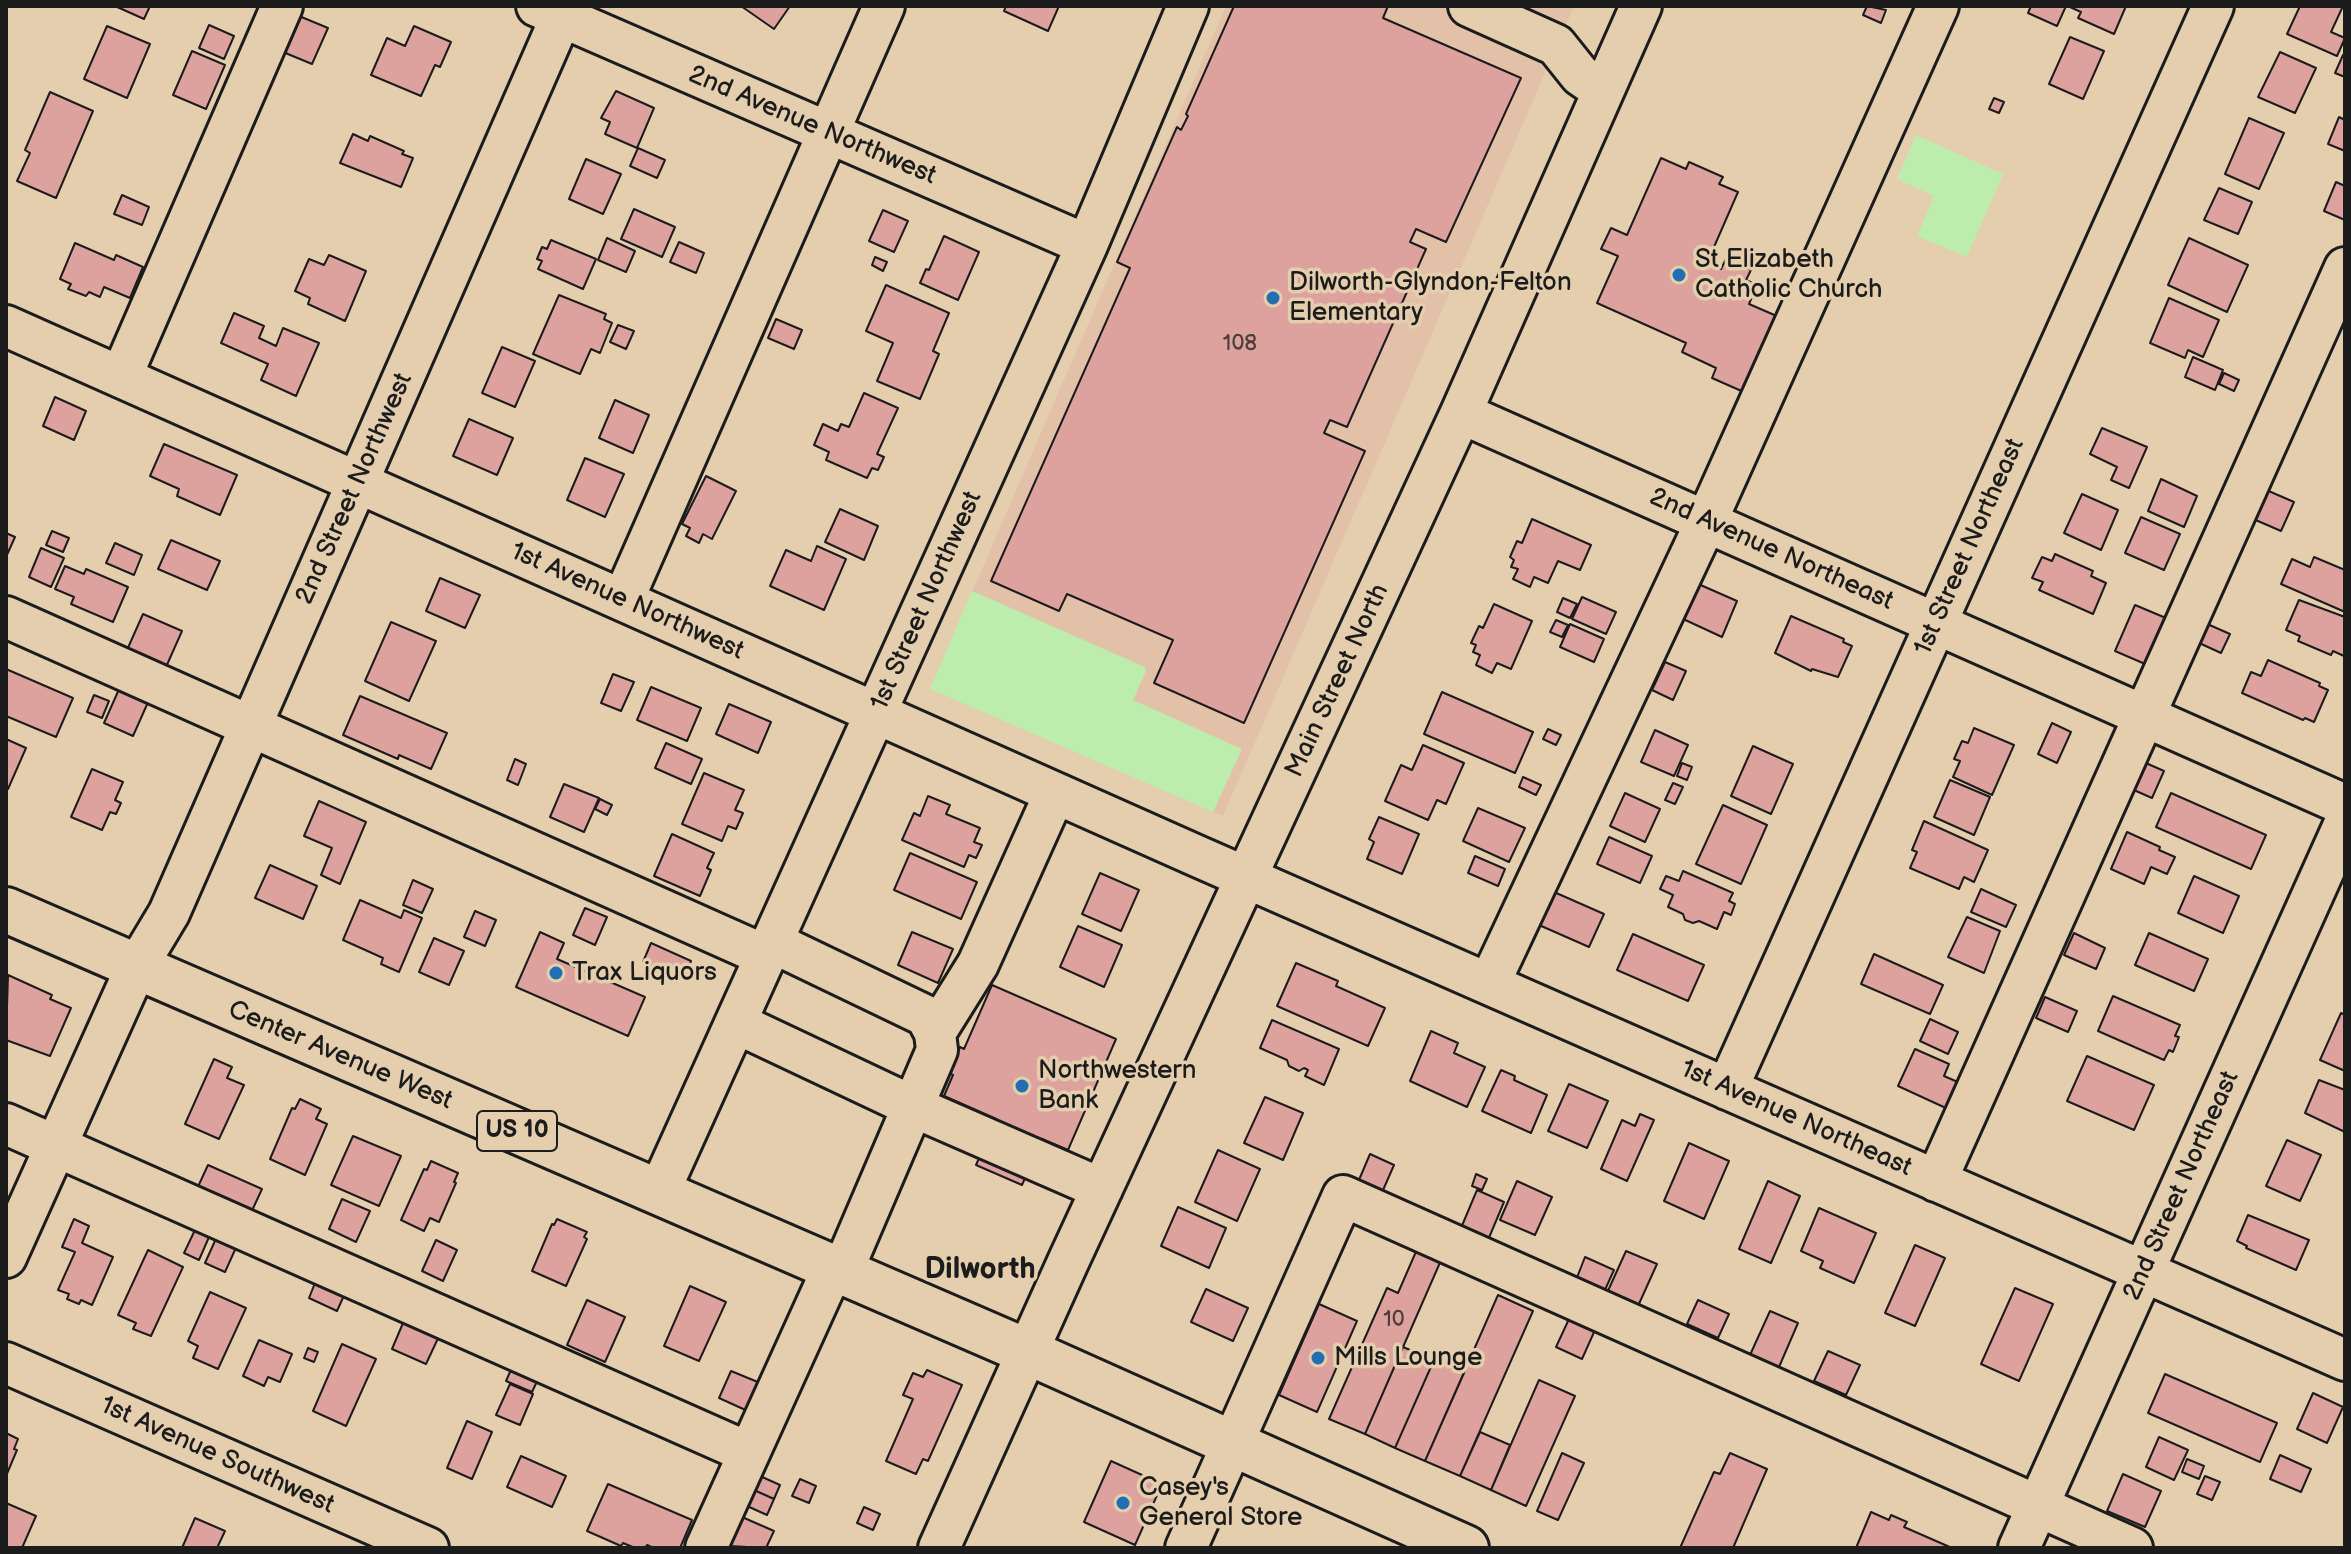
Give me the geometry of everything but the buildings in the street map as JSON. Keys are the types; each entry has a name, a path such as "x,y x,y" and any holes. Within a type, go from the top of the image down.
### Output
{"main road":[{"name":"Center Avenue West","path":"6,910 1028,1352"},
{"name":"US 10","path":"1028,1352 1466,1548"}],"street":[{"path":"121,377 282,6"},
{"path":"623,600 884,6"},
{"name":"1st Street Northwest","path":"659,1192 1087,245 1188,6"},
{"path":"1469,6 1556,45 1580,75 1603,91"},
{"name":"Main Street North","path":"939,1548 1461,413 1641,6"},
{"path":"1489,984 1706,522 1938,6"},
{"name":"1st Street Northeast","path":"1727,1089 2213,6"},
{"name":"2nd Avenue Northwest","path":"555,10 1087,245"},
{"name":"2nd Street Northwest","path":"6,1257 136,968 169,913 358,482 555,10"},
{"path":"1936,1181 2345,268"},
{"name":"1st Avenue Northwest","path":"6,326 1247,878"},
{"name":"2nd Avenue Northeast","path":"1461,413 2345,805"},
{"path":"6,617 250,726 926,1016 935,1033 937,1050 914,1107 706,1548"},
{"path":"935,1033 978,964 1055,793"},
{"name":"2nd Street Northeast","path":"2019,1548 2345,823"},
{"name":"1st Avenue Northeast","path":"1247,878 2345,1360"},
{"path":"736,1023 914,1107 1102,1189"},
{"path":"6,1124 749,1453"},
{"path":"1186,1548 1343,1196 2132,1548"},
{"name":"1st Avenue Southwest","path":"6,1363 428,1548"}],"shaded area":[{"name":"Dilworth-Glyndon-Felton Elementary","path":"1226,6 1574,6 1223,816 930,689"}],"green space":[{"path":"1916,135 2003,174 1967,257 1917,236 1934,196 1897,179"},
{"path":"972,591 1145,667 1133,700 1242,749 1213,812 930,689"}],"place":[{"name":"St Elizabeth Catholic Church","path":"1679,275"},
{"name":"Dilworth-Glyndon-Felton Elementary","path":"1273,298"},
{"name":"Trax Liquors","path":"556,973"},
{"name":"Northwestern Bank","path":"1022,1086"},
{"name":"Mills Lounge","path":"1318,1358"},
{"name":"Casey's General Store","path":"1123,1503"}],"district":[{"name":"Dilworth","path":"980,1270"}]}
